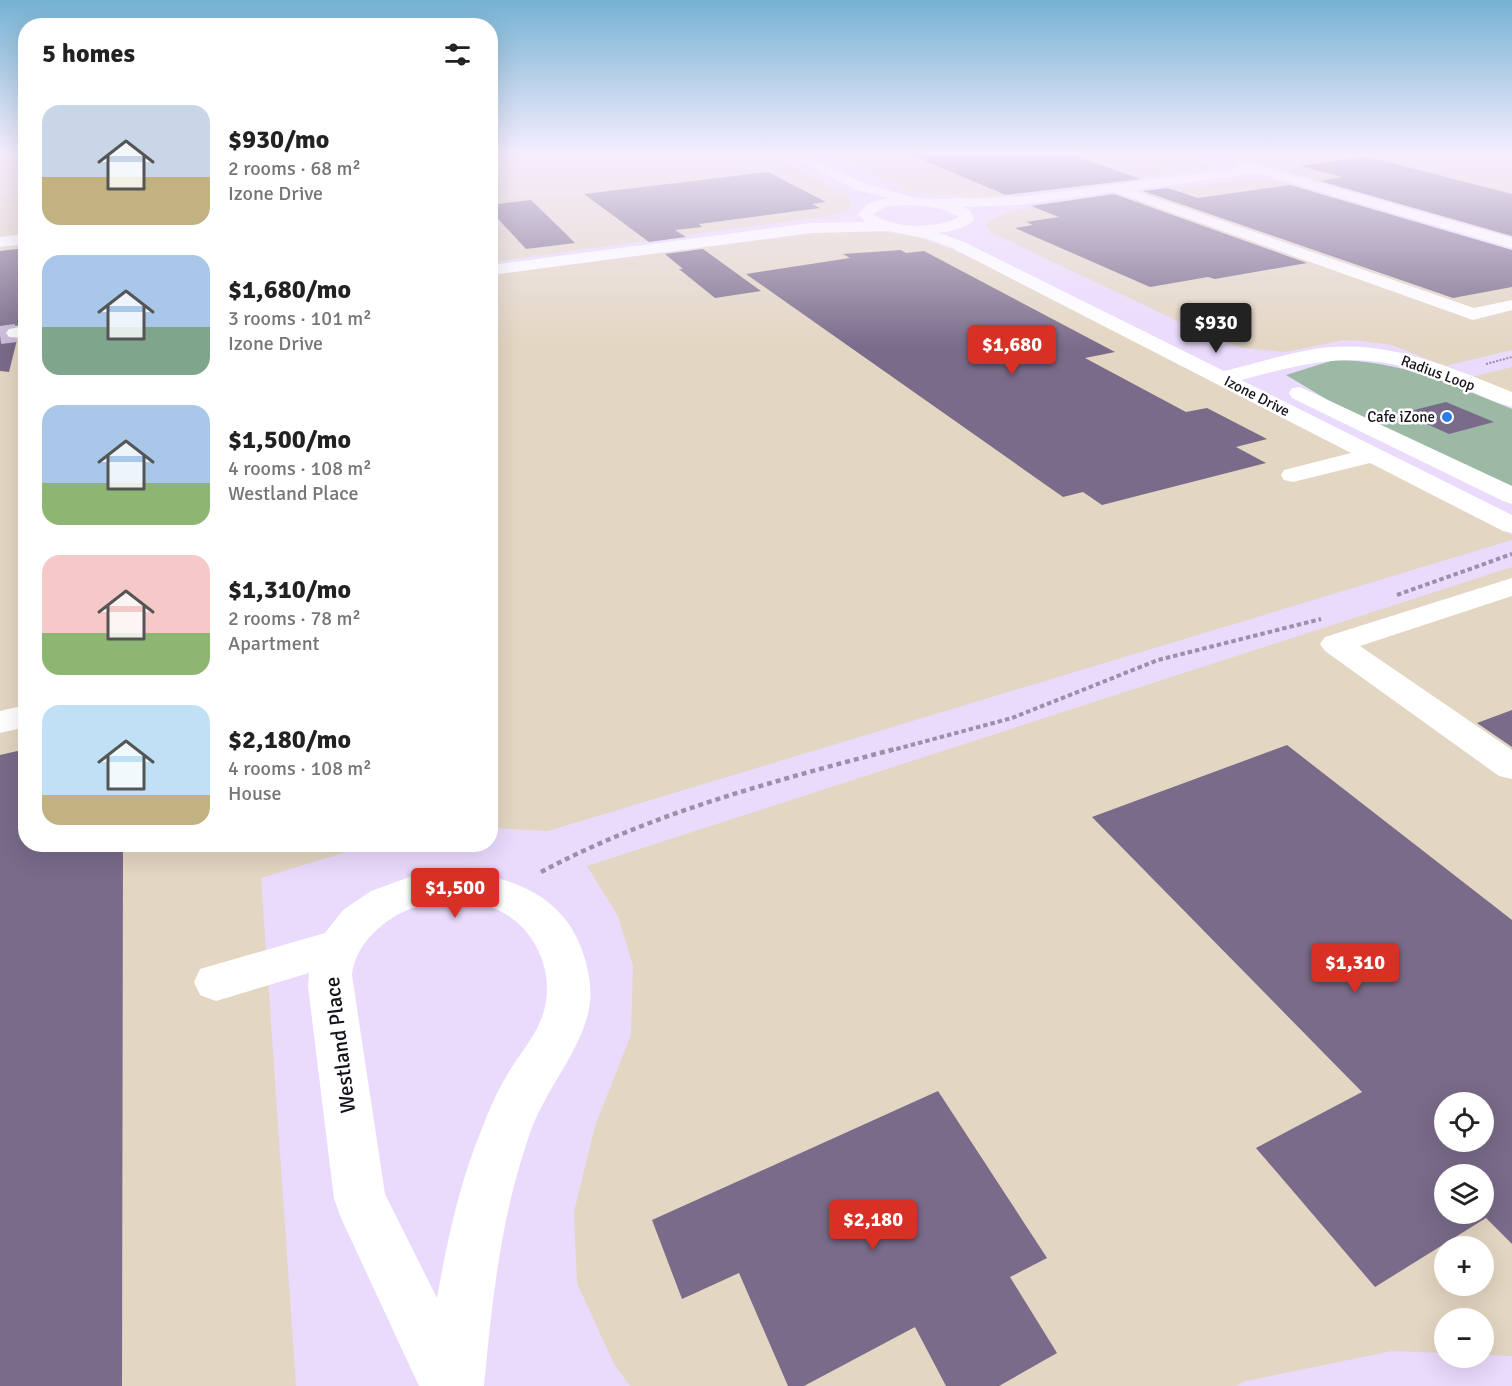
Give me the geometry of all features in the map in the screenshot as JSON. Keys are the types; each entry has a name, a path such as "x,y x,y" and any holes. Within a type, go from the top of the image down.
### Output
{"street":[{"path":"811,228 842,219"},
{"path":"869,219 877,223 897,227"},
{"path":"1203,219 1473,314 1512,305"},
{"path":"1425,219 1512,243"},
{"path":"498,269 811,228 940,228 966,220 969,230 987,242 1168,329"},
{"name":"Izone Drive","path":"897,227 951,242 1001,273 1166,350 1225,385 1372,454 1512,525"},
{"path":"1459,229 1512,251"},
{"path":"0,242 18,240"},
{"path":"1144,354 1166,350"},
{"name":"Radius Loop","path":"1225,385 1271,364 1332,353 1390,354 1430,364 1512,400"},
{"name":"Izone Drive","path":"1222,355 1512,496"},
{"path":"1293,475 1372,454"},
{"path":"1512,587 1336,644 1512,767"},
{"path":"0,722 18,718"},
{"name":"Westland Place","path":"457,885 509,897 535,912 556,935 565,957 569,983 567,1012 557,1036 515,1110 504,1138 478,1225 466,1281 452,1386 360,1199 330,986 331,965 339,946 350,930 384,902 407,891 432,886 457,885"},
{"path":"216,982 339,946"}],"path":[{"path":"1395,595 1512,554"},
{"path":"541,872 554,863 618,835 738,792 1012,718 1158,660 1332,616"}],"shaded area":[{"path":"0,219 18,219 18,852 346,852 261,878 296,1386 0,1386"},
{"path":"498,219 808,219 498,261"},
{"path":"991,219 1402,219 1468,239 1512,257 1512,350 1445,366 1392,345 1361,341 1344,340 1285,352 1244,348 1220,341 990,232 985,225"},
{"path":"1449,219 1512,219 1512,237"},
{"path":"863,230 914,235 979,260 1512,535 1512,540 548,831 498,828 498,274 823,232"},
{"path":"1512,367 1512,393 1472,377"},
{"path":"1512,567 1512,1356 1494,1355 1494,1308 1434,1308 1434,1353 1392,1351 1246,1381 1236,1386 630,1386 614,1364 577,1283 574,1212 595,1126 631,1035 633,966 618,916 587,866"}],"green space":[{"path":"1334,360 1359,361 1404,369 1447,383 1512,409 1512,489 1333,403 1286,375"}],"building":[{"path":"498,219 550,219 575,243 526,249"},
{"path":"617,219 739,219 675,230 686,237 649,242"},
{"path":"1048,219 1183,219 1307,263 1215,279 1208,277 1150,287 1015,228 1033,225 1026,222"},
{"path":"1223,219 1405,219 1512,250 1512,287 1453,298"},
{"path":"1452,219 1512,219 1512,236"},
{"path":"18,249 18,326 9,327 4,332 7,338 17,340 9,372 0,371 0,251"},
{"path":"703,249 761,291 715,298 679,269 683,269 665,254"},
{"path":"901,250 906,253 924,251 1115,352 1085,358 1186,412 1207,408 1267,439 1236,447 1266,463 1102,505 1083,492 1063,497 746,274 850,258 843,254"},
{"name":"Cafe iZone","path":"1446,402 1494,422 1449,434 1402,413"},
{"path":"1512,710 1512,747 1477,723"},
{"path":"1287,745 1512,920 1512,1244 1492,1224 1494,1224 1494,1164 1434,1164 1434,1224 1476,1224 1457,1236 1434,1236 1434,1250 1375,1287 1256,1148 1362,1092 1092,817"},
{"path":"18,751 18,852 123,852 122,1386 0,1386 0,755"},
{"path":"938,1091 1047,1258 1010,1277 1057,1353 999,1386 946,1386 915,1327 804,1386 788,1386 739,1273 682,1299 652,1220"}],"tunnel":[{"path":"0,335 16,333"}],"place":[{"name":"Cafe iZone","path":"1447,417"}]}
